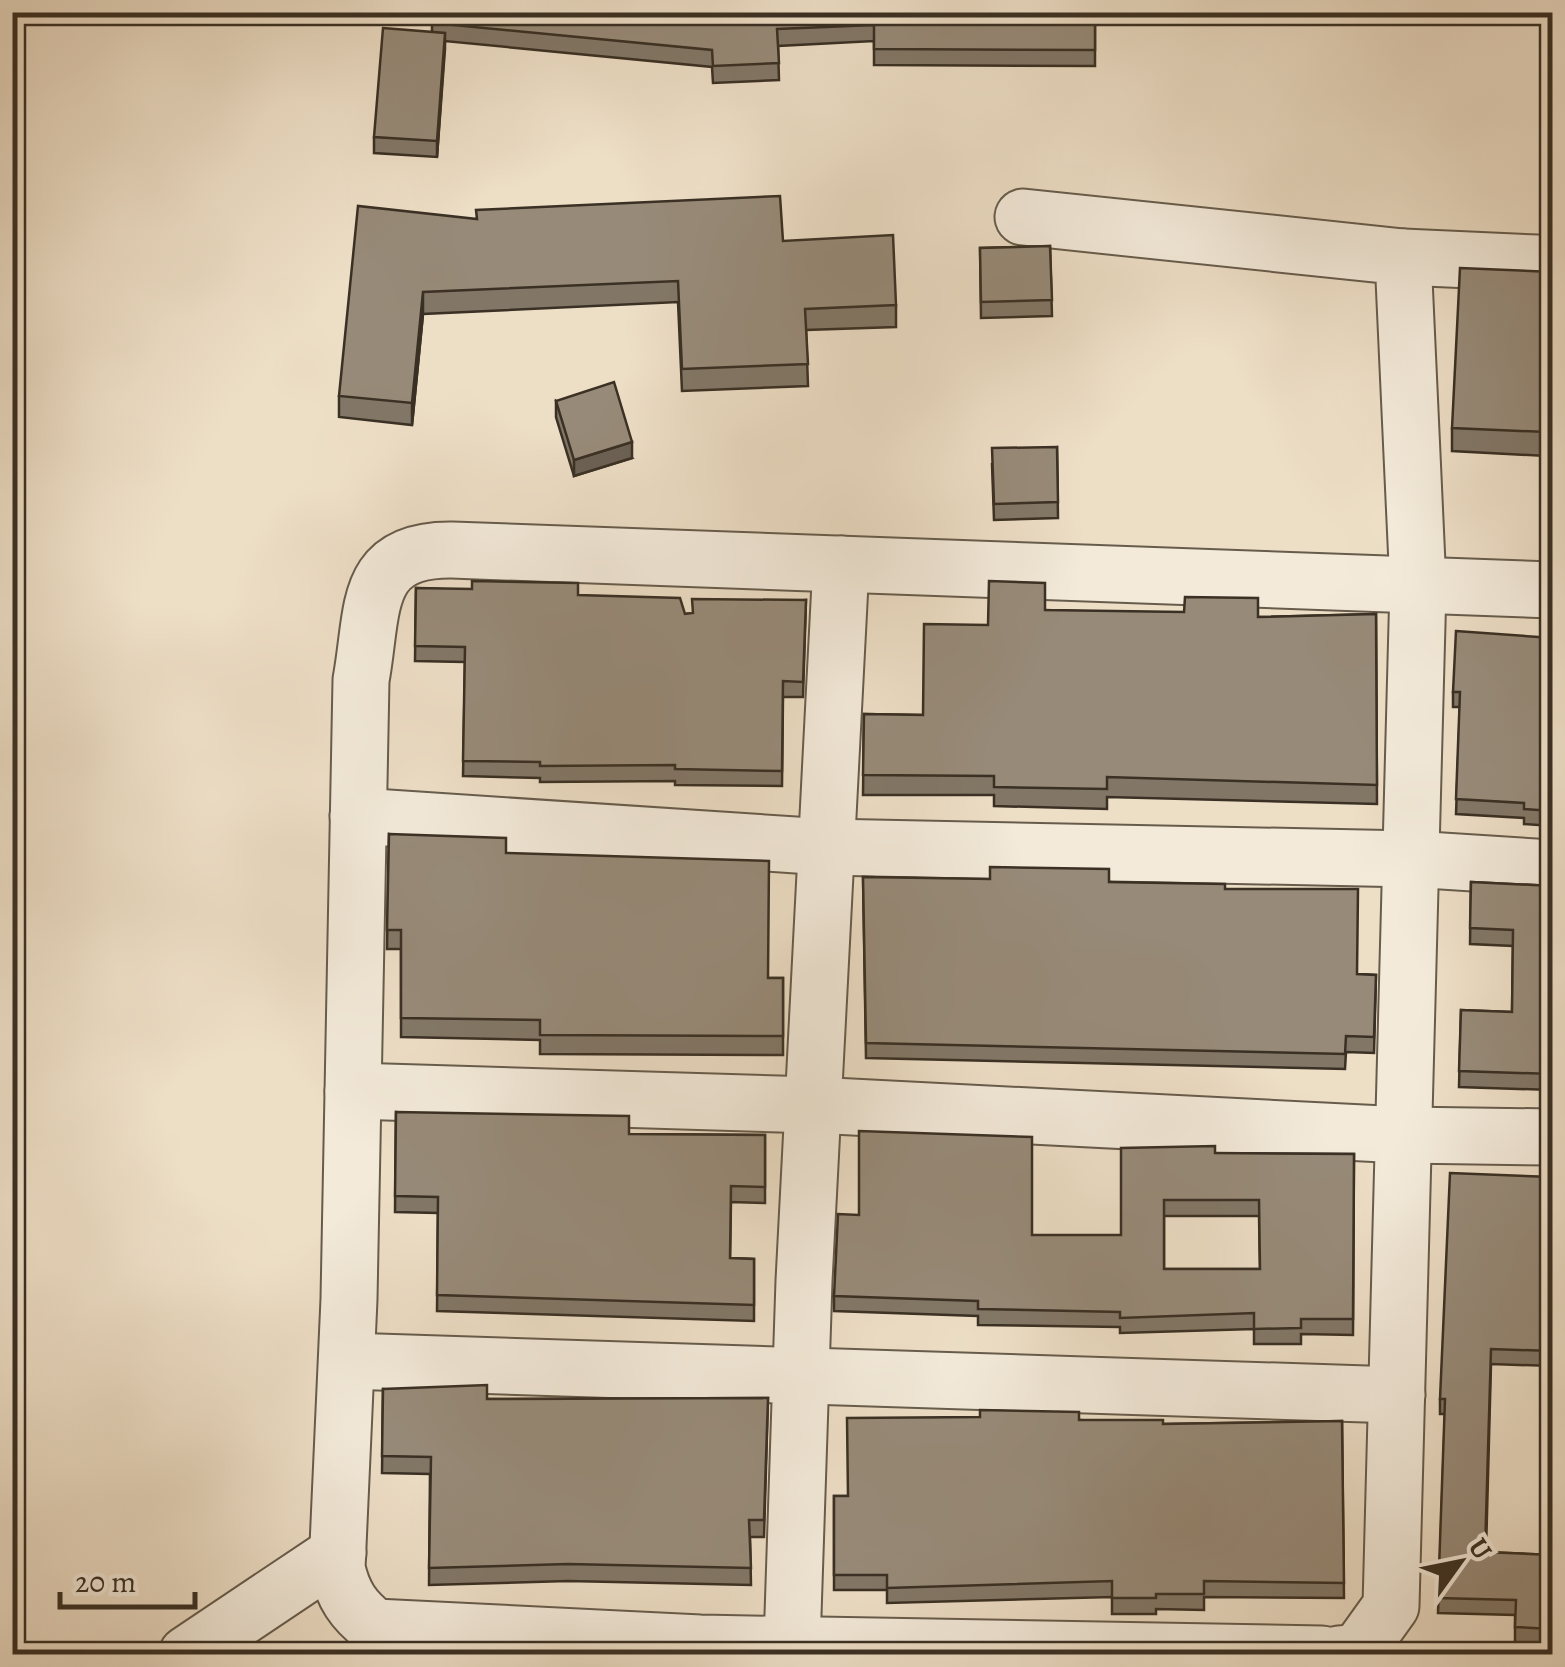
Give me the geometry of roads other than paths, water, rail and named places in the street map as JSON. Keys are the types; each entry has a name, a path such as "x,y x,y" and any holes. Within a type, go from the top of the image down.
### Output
{"street":[{"path":"1023,217 1403,257 1537,263"},
{"path":"1338,1654 1358,1652 1391,1606 1418,586 1403,257"},
{"path":"1322,1654 792,1645 376,1627 342,1592 338,1553 347,1362 361,680 379,579 398,559 419,550 436,550 1552,590"},
{"path":"792,1645 840,564"},
{"path":"358,816 826,847 1411,860 1552,868"},
{"path":"353,1091 814,1105 1403,1136 1552,1137"},
{"path":"347,1362 1397,1395"},
{"path":"187,1654 338,1553"}]}
